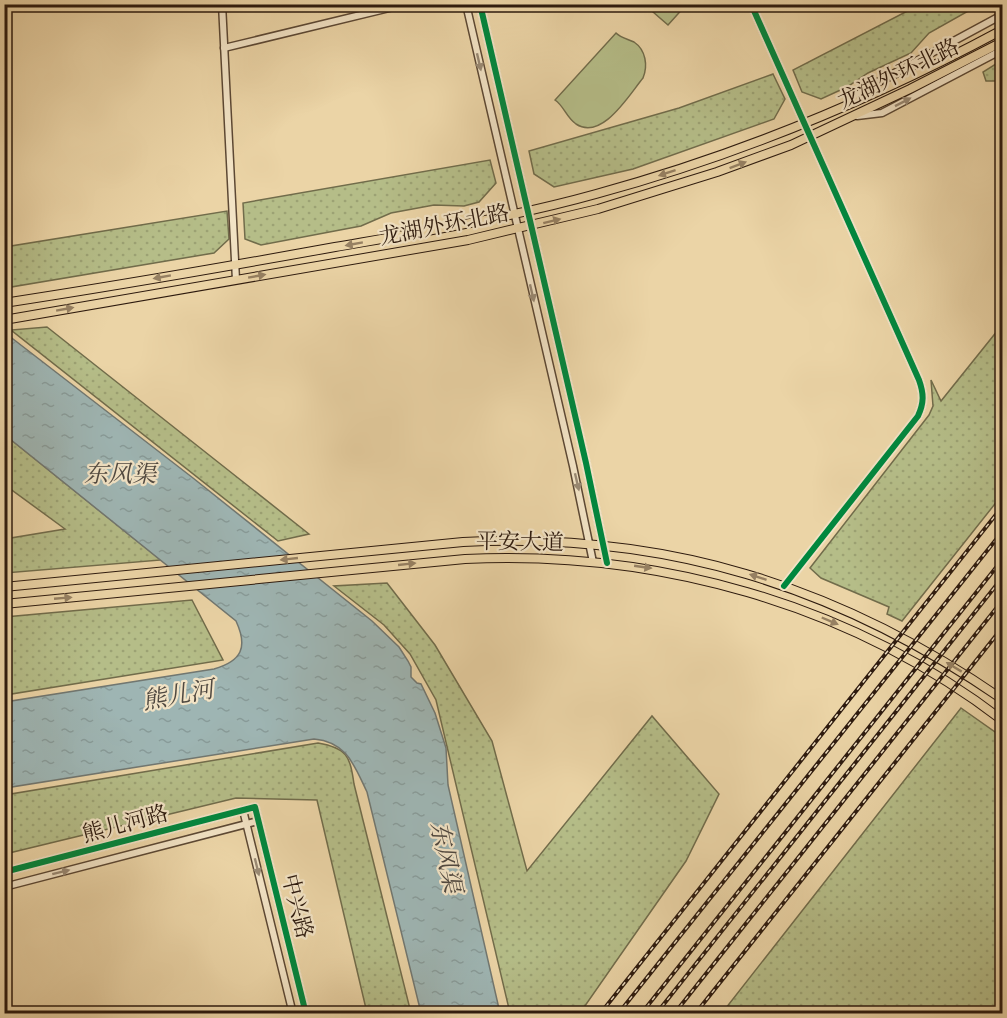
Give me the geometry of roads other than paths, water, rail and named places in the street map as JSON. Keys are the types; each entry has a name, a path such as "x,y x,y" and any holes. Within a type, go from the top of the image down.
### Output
{"main road":[{"name":"龙湖外环北路","path":"4,303 465,225 650,178 712,158 846,107 1002,30"},
{"name":"龙湖外环北路","path":"6,320 468,240 598,209 717,172 790,145 910,89 1002,42"},
{"name":"平安大道","path":"4,587 490,541 589,544 705,562 784,585 847,610 898,634 953,666 1002,699"},
{"name":"平安大道","path":"4,604 490,557 593,561 655,569 710,581 749,591 795,607 890,649 945,681 1002,720"}],"street":[{"path":"222,4 236,280"},
{"path":"224,48 406,4"},
{"path":"466,4 593,561"},
{"path":"480,4 591,484 606,563"},
{"path":"751,4 919,380 923,402 918,416 784,585"},
{"path":"846,107 863,90 1002,15"},
{"path":"848,118 882,112 1002,50"},
{"name":"熊儿河路","path":"4,872 255,807"},
{"name":"中兴路","path":"255,807 306,1014"},
{"name":"中兴路","path":"243,810 293,1014"},
{"name":"熊儿河路","path":"4,887 258,821"}],"water":[{"path":"4,332 193,478 372,621 399,647 411,667 411,677 421,684 435,713 446,748 448,785 500,1013 421,1013 367,792 348,756 334,745 314,739 5,788 5,702 214,669 231,662 236,657 242,646 242,638 236,621 5,435"}],"railway":[{"path":"600,1014 1002,507"},
{"path":"618,1014 1002,532"},
{"path":"641,1014 1002,560"},
{"path":"656,1014 1002,578"},
{"path":"674,1014 1002,601"},
{"path":"695,1014 1002,628"}],"water label":[{"name":"东风渠","path":"120,474"},
{"name":"熊儿河","path":"178,695"},
{"name":"东风渠","path":"446,857"}]}
